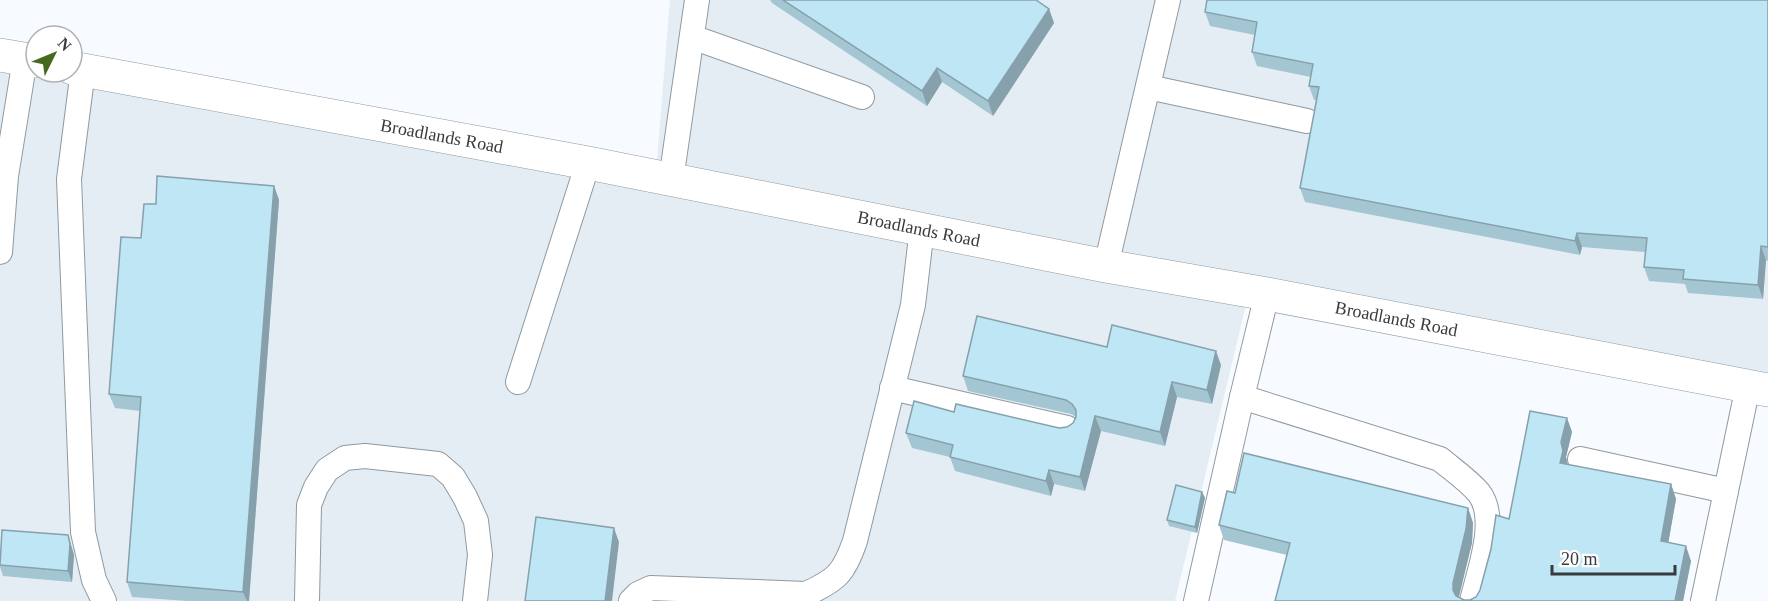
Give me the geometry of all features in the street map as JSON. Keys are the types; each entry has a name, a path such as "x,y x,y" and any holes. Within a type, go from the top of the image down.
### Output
{"main road":[{"name":"Broadlands Road","path":"84,70 588,164 1106,266 1267,294 1758,388"}],"lane":[{"path":"671,180 697,0"},
{"path":"1106,266 1168,0"},
{"path":"692,37 862,97"},
{"path":"0,252 6,176 20,58"},
{"path":"76,84 69,179 83,532 94,580 104,601"},
{"path":"1148,87 1307,121"},
{"path":"518,382 588,164"},
{"path":"631,601 638,594 651,588 806,594 836,577 847,564 855,541 913,305 922,228"},
{"path":"1196,601 1267,294"},
{"path":"892,388 1067,428"},
{"path":"1703,601 1726,491 1758,388"},
{"path":"1242,397 1440,459 1457,473 1479,493 1487,508 1488,531 1472,601"},
{"path":"307,601 309,504 327,470 345,458 365,456 438,464 453,477 476,521 480,555 475,601"},
{"path":"1580,459 1726,491"}],"shaded area":[{"path":"670,0 1768,0 1768,388 1250,288 1175,601 0,601 0,53 24,66 24,84 84,84 84,74 656,173"}],"building":[{"path":"783,0 1036,0 1049,9 988,101 937,68 922,91"},
{"path":"1207,0 1768,0 1768,247 1761,246 1758,285 1683,279 1684,270 1644,267 1647,238 1577,233 1575,241 1300,188 1319,87 1309,86 1313,64 1252,52 1257,22 1205,12"},
{"path":"157,176 274,186 243,592 127,582 141,397 109,394 121,237 141,238 144,204 156,204"},
{"path":"977,316 1107,347 1112,325 1216,351 1207,390 1172,382 1160,432 1095,416 1080,477 1049,470 1046,481 950,457 953,445 906,433 914,401 954,412 956,404 1059,428 1067,427 1076,417 1076,410 1066,400 963,376"},
{"path":"1530,411 1567,418 1561,442 1563,451 1560,463 1671,484 1661,541 1686,546 1675,601 1275,601 1290,543 1219,525 1227,491 1235,493 1244,453 1468,508 1466,529 1453,590 1456,596 1470,600 1476,597 1480,590 1491,549 1496,515 1509,519"},
{"path":"1176,485 1202,492 1195,527 1167,520"},
{"path":"536,517 614,528 605,601 525,601"},
{"path":"2,530 68,535 70,544 68,571 0,565"}]}
